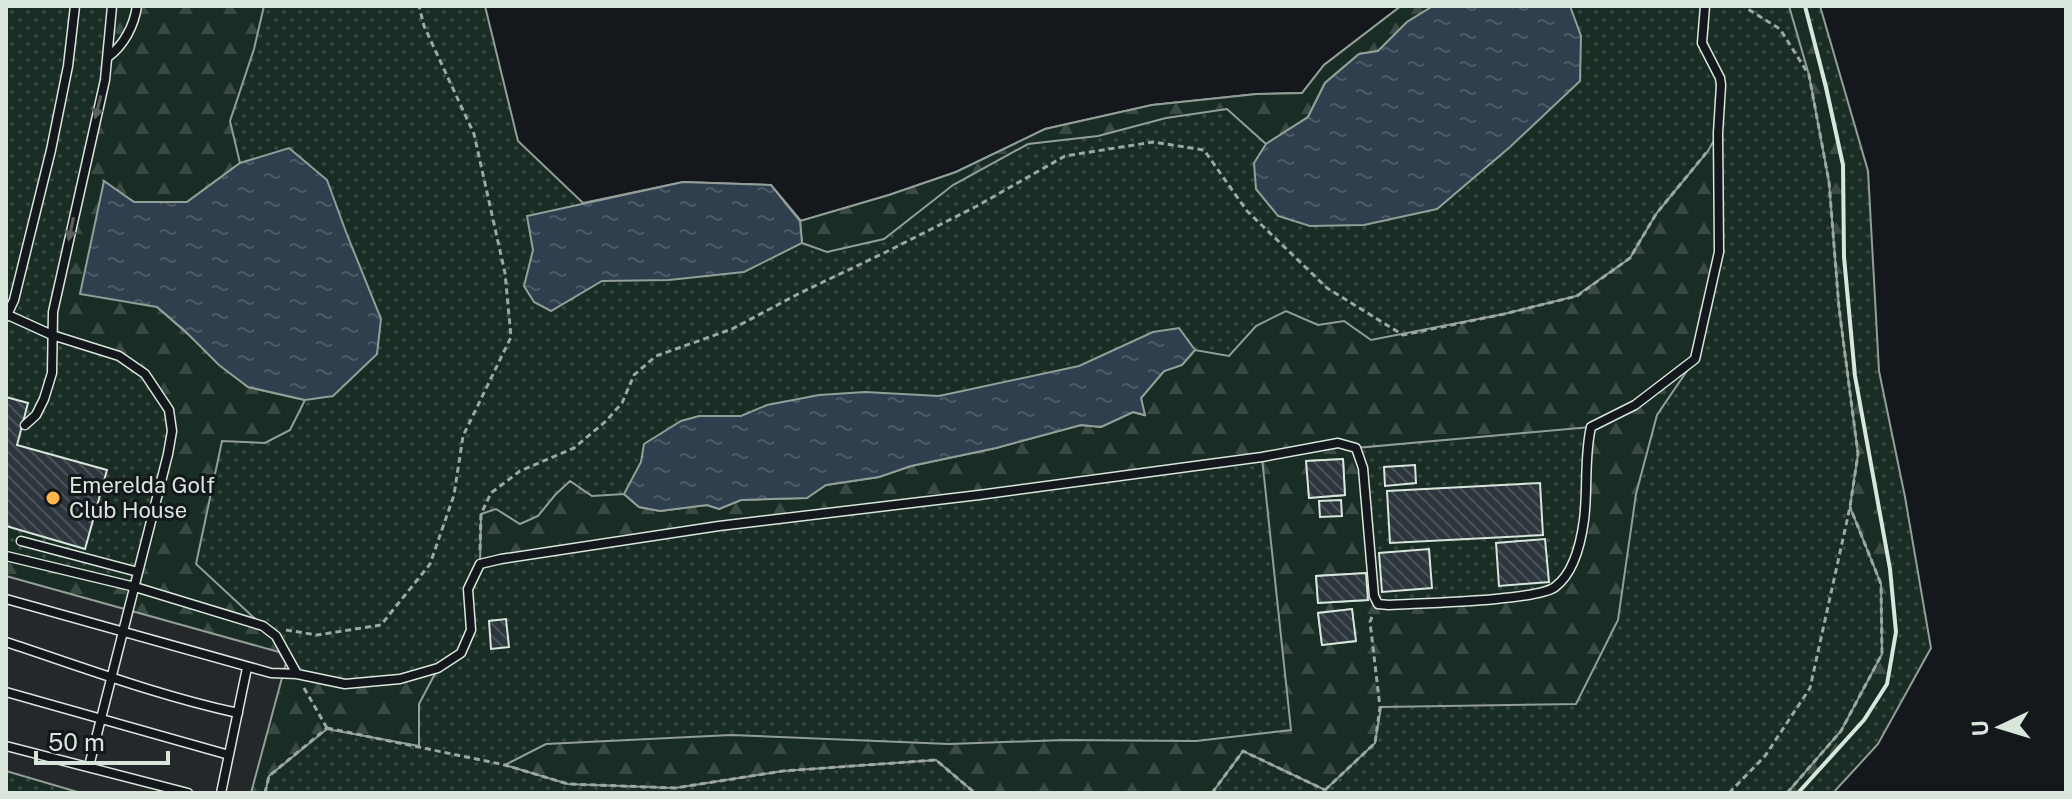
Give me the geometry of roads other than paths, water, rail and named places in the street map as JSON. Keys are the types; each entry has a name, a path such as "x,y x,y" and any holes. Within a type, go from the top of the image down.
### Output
{"lane":[{"path":"75,6 68,66 51,150 14,300 7,316 52,335 119,356 145,374 169,410 172,431 89,766"},
{"path":"25,425 36,415 52,373 53,312 105,80 112,6"},
{"path":"108,57 119,49 135,20 137,6"},
{"path":"6,599 271,673 297,674 345,684 400,679 438,668 461,653 471,630 468,589 480,564 719,526 979,495 1262,457 1338,443 1356,448 1363,468 1374,596 1378,604 1543,593 1556,587 1570,569 1584,520 1591,427 1635,405 1695,359 1719,252 1718,133 1721,85 1702,43 1705,6"},
{"path":"21,541 138,572"},
{"path":"6,556 135,587 263,626 276,636 297,674"},
{"path":"6,642 110,677 238,713"},
{"path":"221,793 247,668"},
{"path":"6,692 229,755"},
{"path":"6,746 188,793"}],"water":[{"path":"1433,6 1570,6 1581,36 1580,81 1510,147 1437,209 1364,225 1310,226 1278,216 1256,189 1254,163 1266,144 1308,117 1325,83 1359,54 1378,51 1407,22"},
{"path":"289,148 327,180 381,319 377,354 333,396 305,400 248,387 219,365 157,307 80,294 104,181 134,202 187,202 240,163"},
{"path":"683,182 771,185 800,221 802,243 744,272 669,280 602,281 551,311 534,302 524,286 533,250 527,216"},
{"path":"1179,328 1195,350 1182,365 1164,371 1141,398 1145,415 1133,412 1101,427 1081,425 996,448 911,466 879,477 826,485 807,498 741,500 719,509 707,505 660,511 639,507 624,494 641,462 644,444 681,421 699,416 741,416 767,405 819,395 865,392 939,396 1079,366 1153,332"}],"place":[{"name":"Emerelda Golf Club House","path":"53,498"}]}
